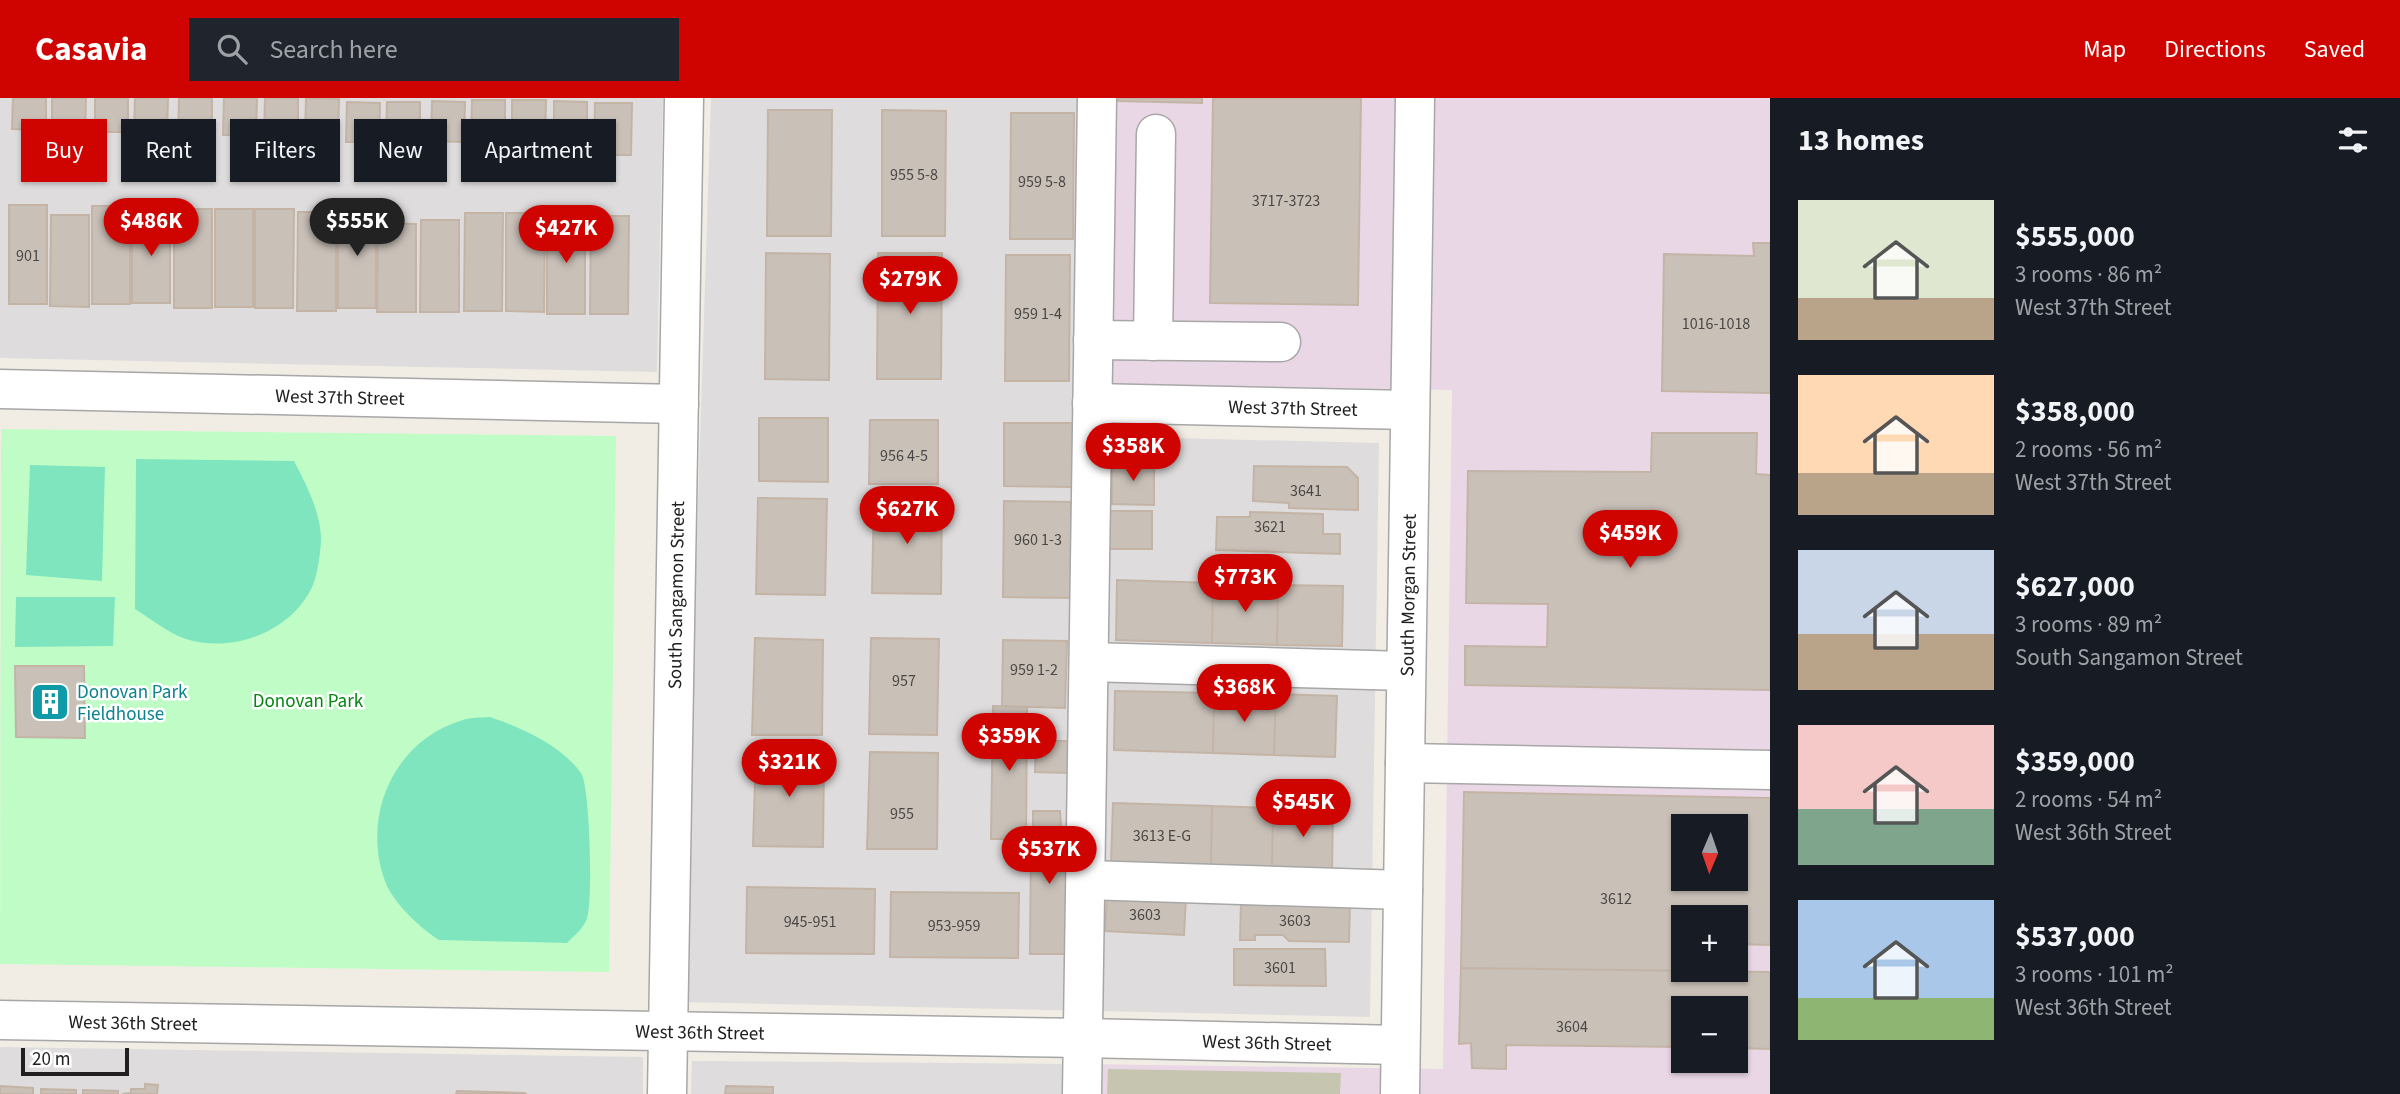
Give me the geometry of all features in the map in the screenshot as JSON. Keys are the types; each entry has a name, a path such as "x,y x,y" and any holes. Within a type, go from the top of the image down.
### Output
{"street":[{"name":"South Sangamon Street","path":"667,1094 684,98"},
{"path":"1082,1094 1097,98"},
{"name":"South Morgan Street","path":"1400,1094 1415,98"},
{"path":"1153,341 1156,134"},
{"path":"1093,340 1281,342"},
{"name":"West 37th Street","path":"0,389 679,404"},
{"name":"West 37th Street","path":"1092,403 1410,410"},
{"path":"1089,662 1406,671"},
{"path":"1405,763 1770,770"},
{"path":"1086,880 1403,890"},
{"name":"West 36th Street","path":"0,1020 1400,1045"}],"shaded area":[{"path":"0,98 663,98 657,372 0,358"},
{"path":"711,98 1098,98 1092,436 1379,443 1370,1017 682,1002"},
{"path":"1115,98 1770,98 1770,1094 1082,1094 1083,1064 1443,1069 1452,390 1111,384"},
{"path":"0,1047 643,1057 643,1094 0,1094"},
{"path":"692,1061 1083,1064 1082,1094 691,1094"},
{"path":"1108,1069 1341,1073 1340,1094 1107,1094"}],"green space":[{"name":"Donovan Park","path":"1,429 616,436 609,972 0,964"},
{"path":"136,459 294,461 308,488 321,537 316,574 304,601 291,615 260,635 223,643 186,639 135,609"},
{"path":"30,465 105,467 102,581 26,575"},
{"path":"16,597 115,597 113,646 15,647"},
{"path":"490,717 552,746 581,773 587,798 590,844 589,908 584,925 567,943 439,940 410,916 387,886 379,860 377,835 380,809 388,785 401,764 418,745 438,730 466,719"}],"building":[{"path":"13,98 46,98 46,119 21,119 21,129 12,129"},
{"path":"52,98 86,98 85,119 52,119"},
{"path":"95,98 128,98 128,119 121,119 121,132 107,132 107,119 95,119"},
{"path":"135,98 168,98 167,119 134,119"},
{"path":"179,98 212,98 212,119 178,119"},
{"path":"224,98 257,98 256,119 230,119 230,135 223,135"},
{"path":"265,98 298,98 298,119 264,119"},
{"path":"306,98 339,99 338,119 305,119"},
{"path":"1118,98 1202,98 1202,103 1117,101"},
{"path":"1213,98 1361,98 1358,305 1210,303"},
{"path":"472,100 505,100 505,119 472,119"},
{"path":"512,100 546,100 546,119 512,119"},
{"path":"432,101 465,102 465,119 461,119 461,142 447,141 447,119 432,119"},
{"path":"554,101 587,102 587,119 554,119"},
{"path":"347,102 380,103 380,119 354,119 354,142 346,142"},
{"path":"387,102 420,102 420,119 387,119"},
{"path":"595,103 632,103 631,155 616,155 616,119 595,119"},
{"path":"768,110 832,110 831,236 767,236"},
{"path":"882,110 946,111 945,236 882,236"},
{"path":"1011,113 1074,113 1073,239 1010,239"},
{"path":"9,205 47,205 47,304 9,304"},
{"path":"92,206 130,206 130,304 92,304"},
{"path":"174,209 212,209 212,308 174,308"},
{"path":"215,209 253,209 253,307 215,307"},
{"path":"255,209 294,209 293,308 255,308"},
{"path":"338,209 376,209 376,308 338,308"},
{"path":"298,212 336,212 336,311 297,311"},
{"path":"465,213 503,213 502,311 464,311"},
{"path":"506,213 545,213 544,312 506,311"},
{"path":"132,214 170,214 170,303 132,303"},
{"path":"51,215 89,215 89,307 50,306"},
{"path":"547,215 585,216 585,314 547,314"},
{"path":"591,216 629,216 628,314 590,314"},
{"path":"421,220 459,220 459,312 420,312"},
{"path":"378,223 416,224 416,312 377,312"},
{"path":"1753,243 1770,243 1770,393 1662,391 1664,254 1754,256"},
{"path":"766,253 830,254 829,380 765,379"},
{"path":"878,253 942,253 941,379 877,379"},
{"path":"1006,255 1070,255 1069,381 1005,381"},
{"path":"759,418 828,418 828,482 759,481"},
{"path":"870,420 938,420 938,484 869,484"},
{"path":"1004,423 1073,423 1072,487 1004,486"},
{"path":"1652,433 1757,433 1756,474 1770,475 1770,690 1465,685 1465,646 1547,647 1548,604 1466,603 1468,471 1651,472"},
{"path":"1112,461 1154,462 1154,505 1112,504"},
{"path":"1254,466 1347,467 1358,478 1358,510 1289,508 1289,503 1253,501"},
{"path":"874,497 942,499 941,594 872,593"},
{"path":"758,498 827,499 825,595 756,594"},
{"path":"1004,501 1073,502 1072,598 1003,597"},
{"path":"1108,511 1152,511 1152,549 1108,549"},
{"path":"1250,512 1323,514 1323,534 1340,534 1340,554 1216,550 1217,517 1250,517"},
{"path":"1117,580 1213,583 1212,643 1116,640"},
{"path":"1213,583 1278,585 1277,645 1212,643"},
{"path":"1278,585 1343,586 1342,646 1277,645"},
{"path":"755,638 823,640 822,735 752,735"},
{"path":"871,638 939,639 937,735 869,734"},
{"path":"1003,640 1067,641 1065,708 1002,706"},
{"name":"Donovan Park Fieldhouse","path":"15,666 84,666 85,738 16,737"},
{"path":"1115,691 1214,693 1213,753 1114,750"},
{"path":"1214,693 1276,694 1274,755 1213,753"},
{"path":"1276,694 1337,696 1335,757 1274,755"},
{"path":"993,706 1027,707 1026,839 991,839"},
{"path":"1036,741 1069,741 1068,773 1035,772"},
{"path":"756,750 824,752 823,847 753,846"},
{"path":"870,752 938,753 937,849 867,849"},
{"path":"1464,792 1770,798 1770,945 1748,944 1748,905 1671,905 1671,971 1461,968"},
{"path":"1113,803 1212,806 1211,866 1111,863"},
{"path":"1212,806 1273,808 1272,868 1211,866"},
{"path":"1273,808 1333,809 1332,870 1272,868"},
{"path":"1033,811 1060,811 1062,840 1069,840 1068,954 1030,954"},
{"path":"747,887 875,889 874,954 746,953"},
{"path":"891,892 1019,893 1018,958 890,957"},
{"path":"1107,894 1186,896 1184,935 1105,931"},
{"path":"1241,903 1350,904 1349,942 1289,941 1283,935 1255,935 1255,940 1240,940"},
{"path":"1234,949 1325,949 1326,986 1234,985"},
{"path":"1461,968 1671,971 1671,982 1748,982 1748,972 1770,972 1770,1049 1748,1048 1748,996 1671,996 1671,1047 1506,1045 1506,1069 1472,1068 1471,1043 1459,1044"},
{"path":"145,1084 158,1085 157,1094 122,1094 131,1093 131,1089 145,1089"},
{"path":"0,1086 33,1088 33,1094 0,1094"},
{"path":"726,1086 773,1087 773,1094 725,1094"},
{"path":"41,1089 76,1090 76,1094 41,1094"},
{"path":"83,1090 118,1091 118,1094 83,1094"},
{"path":"457,1091 525,1093 526,1094 456,1094"}],"place":[{"name":"Donovan Park Fieldhouse","path":"50,702"}]}
